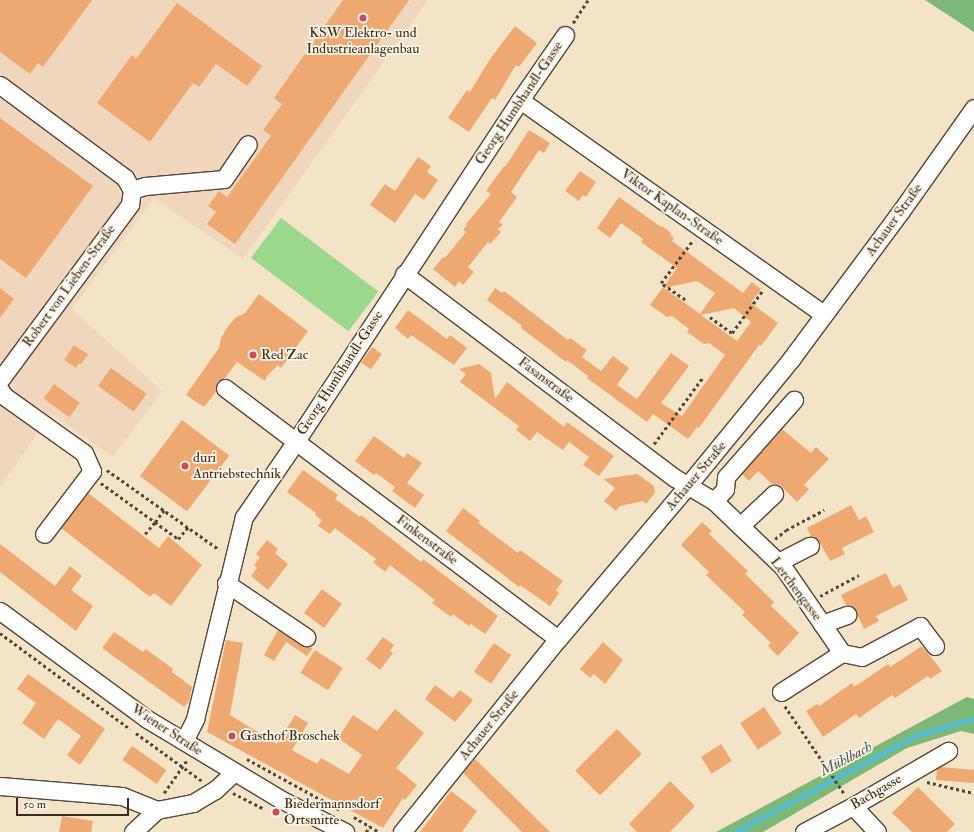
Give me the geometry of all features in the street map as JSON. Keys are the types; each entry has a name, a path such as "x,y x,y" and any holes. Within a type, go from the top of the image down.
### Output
{"street":[{"name":"Georg Humbhandl-Gasse","path":"184,741 195,719 226,583 244,517 296,441 404,274 565,35"},
{"path":"0,85 125,178 132,190 145,186 224,179 248,144"},
{"name":"Viktor Kaplan-Straße","path":"520,100 823,314"},
{"name":"Achauer Straße","path":"402,832 558,639 688,485 791,359 901,211 974,108"},
{"name":"Robert von Lieben-Straße","path":"0,380 130,204 132,190"},
{"name":"Fasanstraße","path":"404,274 646,456 688,485"},
{"name":"Finkenstraße","path":"225,388 558,639"},
{"path":"0,390 4,396 84,453 92,471 96,470"},
{"path":"714,501 725,489 726,477 794,400"},
{"path":"44,534 96,470"},
{"name":"Lerchengasse","path":"688,485 714,501 778,562 842,653"},
{"path":"740,526 774,494"},
{"path":"778,562 810,546"},
{"path":"226,583 306,637"},
{"name":"Wiener Straße","path":"0,611 147,719 282,800 345,832"},
{"path":"822,624 847,615"},
{"path":"781,692 842,653 862,657 920,626 935,646"},
{"name":"Bachgasse","path":"804,832 853,806 948,751"},
{"path":"133,832 157,810 193,803 215,790 234,772"},
{"path":"0,786 122,796 157,810"},
{"path":"853,806 877,832"}],"path":[{"path":"565,35 588,0"},
{"path":"685,300 661,283 701,228"},
{"path":"710,317 732,333 772,278"},
{"path":"646,456 703,377"},
{"path":"96,470 164,510 232,559"},
{"path":"96,470 155,522 178,539 188,527"},
{"path":"145,534 164,510"},
{"path":"764,548 786,530 824,510"},
{"path":"808,603 859,575"},
{"path":"0,633 215,790 233,793 266,811"},
{"path":"781,692 785,707 842,790"},
{"path":"906,776 974,793"},
{"path":"366,832 370,826 379,832"}],"shaded area":[{"path":"0,0 428,0 243,259 154,198 72,309 162,391 113,457 51,414 0,487"}],"green space":[{"path":"925,0 974,0 974,32"},
{"path":"281,218 378,291 348,331 251,258"},
{"path":"967,697 974,699 974,734 961,731 907,748 763,832 716,832"}],"building":[{"path":"0,0 92,0 43,67 38,63 30,74 0,52"},
{"path":"343,0 409,0 235,244 207,224 216,212 208,206 219,191 227,197 271,136 263,130 282,104 274,98"},
{"path":"177,3 262,66 247,86 216,64 199,87 193,83 150,142 97,103 132,55 136,59"},
{"path":"515,26 537,43 519,67 516,65 495,100 492,98 469,132 448,118 467,90 470,92 490,59"},
{"path":"0,118 93,186 26,278 0,259"},
{"path":"529,130 550,143 544,153 539,150 511,192 517,197 499,222 503,225 498,229 501,232 490,244 488,242 468,267 474,272 463,285 459,281 455,287 433,269 443,257 445,258 466,232 463,230 467,225 466,224 491,194 486,191 504,166 505,167"},
{"path":"418,157 431,166 427,172 438,180 424,200 415,194 395,223 370,205 385,184 395,191"},
{"path":"580,171 596,182 586,197 583,195 579,201 565,191"},
{"path":"619,197 661,227 662,226 671,233 670,235 674,238 672,241 743,293 752,282 761,289 751,303 778,323 761,346 759,345 699,428 697,427 688,439 653,414 647,422 587,378 588,376 567,360 566,362 521,328 522,326 487,300 495,288 502,293 504,291 568,340 570,338 587,350 582,357 601,371 613,356 629,368 617,385 637,399 671,353 689,366 661,403 682,416 725,355 709,343 704,344 687,332 689,329 672,316 667,317 650,305 677,268 641,242 643,239 621,223 610,238 597,228","holes":["697,281 715,293 700,314 664,288","734,308 751,322 737,341 701,315"]},
{"path":"0,288 14,299 0,318"},
{"name":"Red Zac","path":"259,294 308,331 281,368 278,365 267,376 265,381 237,362 225,378 217,382 216,392 204,407 186,395 219,348 221,338 227,328 235,318 245,313"},
{"path":"408,310 447,339 450,335 467,348 454,365 411,335 408,339 395,328"},
{"path":"74,345 88,354 76,368 64,360"},
{"path":"372,347 382,354 371,369 361,363"},
{"path":"479,364 491,373 495,399 507,382 564,427 567,422 614,456 599,476 583,465 589,457 569,442 563,450 537,432 530,441 516,430 519,426 460,382 466,374 459,369"},
{"path":"111,368 147,394 134,412 98,386"},
{"path":"54,384 80,403 69,417 43,399"},
{"name":"duri Antriebstechnik","path":"182,420 229,456 187,511 140,476"},
{"path":"782,429 811,453 816,447 829,459 804,485 809,489 797,502 780,485 772,484 758,471 749,481 742,474"},
{"path":"374,436 404,458 407,453 422,463 407,483 424,495 415,508 392,491 395,487 376,473 374,475 355,461"},
{"path":"303,470 338,495 335,499 360,517 361,515 421,562 423,559 498,616 485,634 471,624 469,626 453,614 451,617 432,603 435,600 390,565 385,572 373,562 376,559 335,528 330,534 318,526 322,520 315,515 316,513 287,492"},
{"path":"637,474 654,486 655,493 646,504 643,501 620,506 616,511 604,501 615,488 603,479"},
{"path":"88,493 159,548 168,536 202,565 171,606 154,593 150,597 61,528"},
{"path":"851,505 859,520 866,516 874,532 842,548 845,554 830,561 819,541 811,536 807,528"},
{"path":"463,508 480,521 478,523 518,553 520,550 563,581 556,590 559,593 550,606 520,585 519,587 446,531"},
{"path":"702,522 712,531 709,534 748,571 745,574 774,602 771,606 799,633 778,656 768,646 771,643 742,615 745,612 706,575 709,572 681,545"},
{"path":"267,540 278,549 275,553 288,564 268,590 251,576 257,568 254,565 260,557 256,554"},
{"path":"0,544 55,586 70,566 82,576 71,590 93,606 76,631 0,572"},
{"path":"886,573 893,588 900,584 908,600 876,616 879,621 864,629 856,611 853,607 846,605 841,595"},
{"path":"322,589 342,604 324,628 304,613"},
{"path":"278,630 300,645 313,648 307,656 286,642 274,661 264,655"},
{"path":"114,632 143,652 146,649 173,669 172,672 192,687 189,701 184,707 102,648"},
{"path":"383,637 394,645 390,651 393,653 380,670 366,659"},
{"path":"226,640 243,643 230,715 277,744 295,715 308,723 292,750 317,764 321,758 349,774 362,755 338,738 353,715 377,731 395,709 424,733 396,768 417,785 405,800 403,798 383,828 207,732"},
{"path":"603,642 623,660 605,684 594,674 590,678 580,669"},
{"path":"494,643 511,655 491,684 474,672"},
{"path":"922,646 942,671 930,679 928,676 895,698 892,695 859,718 856,714 823,737 806,711 817,704 819,706 852,683 854,687 888,664 890,667"},
{"path":"315,650 343,668 328,691 300,673"},
{"path":"28,674 105,729 80,765 67,755 81,736 58,719 44,739 22,723 36,703 17,689"},
{"path":"435,685 453,698 460,690 473,700 455,722 425,699"},
{"path":"764,707 782,734 758,750 740,723"},
{"path":"617,729 642,754 600,795 575,771"},
{"path":"721,744 732,761 712,774 701,757"},
{"path":"132,746 166,770 157,784 122,760"},
{"path":"475,759 550,832 522,832 463,773"},
{"path":"941,767 974,770 974,783 936,780 937,769"},
{"path":"670,781 695,806 670,832 637,832 629,824"},
{"path":"918,787 955,824 947,832 912,832 892,813"},
{"path":"451,791 477,811 462,832 420,832"},
{"path":"62,816 93,821 91,832 59,832"}],"waterway":[{"name":"Mühlbach","path":"735,832 915,736 968,720 974,720"}],"place":[{"name":"KSW Elektro- und Industrieanlagenbau","path":"363,18"},
{"name":"Red Zac","path":"253,355"},
{"name":"duri Antriebstechnik","path":"185,466"},
{"name":"Gasthof Broschek","path":"232,736"},
{"name":"Biedermannsdorf Ortsmitte","path":"276,812"}]}
